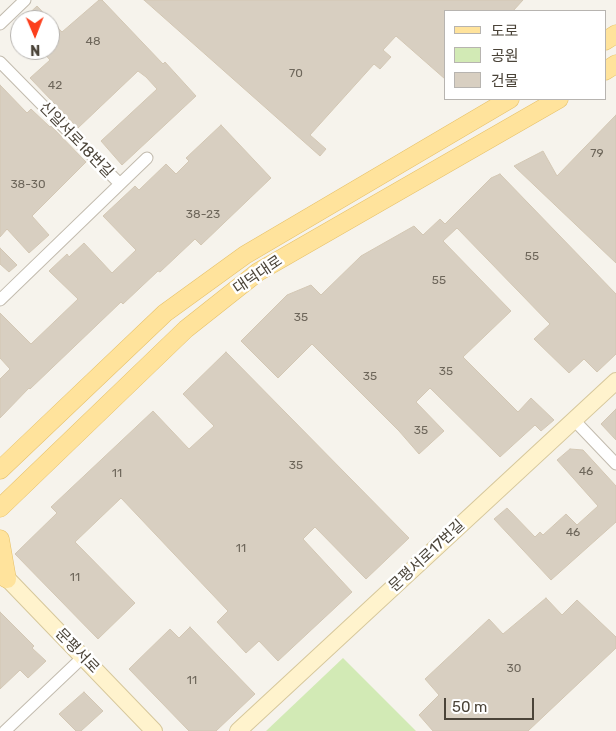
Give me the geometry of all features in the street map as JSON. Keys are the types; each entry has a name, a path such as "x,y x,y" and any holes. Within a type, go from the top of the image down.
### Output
{"main road":[{"name":"대덕대로","path":"0,470 157,320 173,307 245,255 508,100"},
{"name":"대덕대로","path":"4,504 186,329 258,272 557,100"},
{"path":"0,534 4,504"},
{"path":"0,539 2,575"}],"street":[{"path":"0,24 25,0"},
{"name":"신일서로18번길","path":"0,62 120,184 0,300"},
{"path":"120,184 147,158"},
{"name":"문평서로17번길","path":"238,731 616,381"},
{"path":"574,420 616,464"},
{"name":"문평서로","path":"2,575 154,731"},
{"path":"5,731 83,657"}],"green space":[{"path":"343,658 416,731 266,731"}],"building":[{"path":"99,0 102,0 163,64 165,62 196,96 122,165 101,141 157,89 138,71 78,128 30,78 50,60 60,60 60,30 62,32"},
{"path":"144,0 523,0 514,10 444,10 444,78 396,36 383,50 391,57 380,69 374,64 310,135 326,149 320,156"},
{"path":"37,6 41,10 33,10"},
{"path":"0,85 27,113 31,109 51,126 86,162 32,216 49,235 29,253 7,229 0,237"},
{"path":"616,115 616,263 514,166 543,151 557,176"},
{"path":"221,125 271,178 201,245 195,239 123,304 121,302 29,388 0,418 0,379 10,369 0,358 0,313 31,344 78,299 49,271 67,254 69,257 84,243 112,273 136,250 103,216 135,186 139,190 166,164 176,174 189,161 186,158"},
{"path":"500,174 616,294 616,354 597,372 584,359 569,373 534,339 550,324 457,228 443,241 511,311 463,357 518,412 531,398 554,420 541,431 535,425 500,457 430,388 416,402 444,431 419,454 399,431 312,344 278,378 241,341 287,295 311,285 321,295 361,256 414,226 423,235 440,219 445,224 491,178"},
{"path":"0,248 17,265 9,272 0,264"},
{"path":"226,352 409,538 366,579 315,527 303,539 352,592 278,661 259,641 246,653 217,622 228,611 121,498 75,542 135,603 98,639 15,554 57,513 51,507 153,411 189,449 214,426 183,394"},
{"path":"616,409 616,440 601,424"},
{"path":"570,449 583,450 616,486 616,522 551,580 494,519 507,508 535,537 540,532 543,535 566,514 577,525 598,506 557,460"},
{"path":"546,598 562,615 577,600 616,637 616,648 528,731 433,731 419,715 439,695 425,679 489,619 503,634"},
{"path":"0,612 34,646 32,648 46,661 28,678 20,670 0,689"},
{"path":"190,627 255,694 216,731 189,731 129,669 170,629 179,638"},
{"path":"84,692 103,711 81,731 76,731 59,714"}]}
